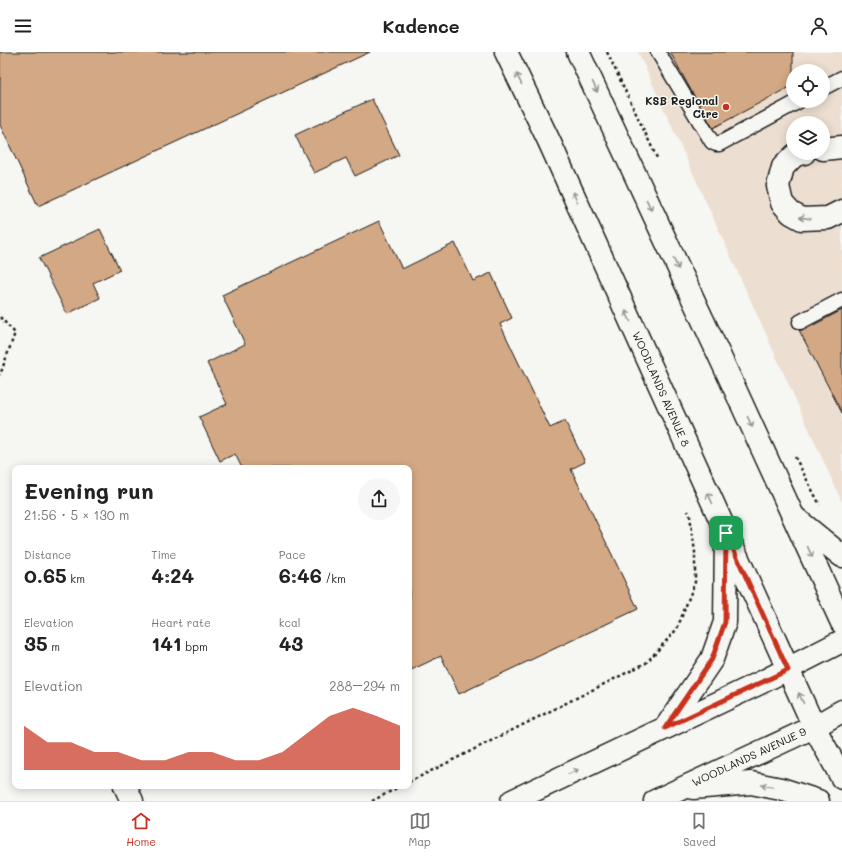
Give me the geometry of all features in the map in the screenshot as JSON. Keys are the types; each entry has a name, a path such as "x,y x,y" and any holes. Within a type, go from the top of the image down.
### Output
{"main road":[{"name":"WOODLANDS AVENUE 8","path":"506,52 549,141 814,727 842,778"},
{"path":"578,52 842,623"},
{"path":"830,148 842,147"},
{"path":"790,160 782,167 778,186 782,203 791,214 802,220 828,218 842,211"},
{"path":"794,517 842,556"},
{"path":"665,728 712,659 725,622 726,533"},
{"path":"512,801 788,670 842,641"},
{"name":"WOODLANDS AVENUE 9","path":"655,801 814,727 842,711"},
{"path":"680,789 751,783 781,789 818,801"},
{"path":"126,789 132,801"}],"lane":[{"path":"658,52 712,142 716,144 719,144 786,108"},
{"path":"830,84 842,78"},
{"path":"800,322 842,300"}],"path":[{"path":"0,317 15,333 0,375"},
{"path":"412,780 646,663 677,628 695,582"},
{"path":"372,801 395,789"}],"shaded area":[{"path":"638,52 842,52 842,502"}],"building":[{"path":"0,52 370,52 38,206 0,125"},
{"name":"KSB Regional Ctre","path":"670,52 793,52 793,64 786,64 786,89 713,128"},
{"path":"372,99 399,155 355,176 346,158 314,173 295,135"},
{"path":"379,221 402,269 455,243 473,281 491,273 512,318 500,324 550,428 565,421 585,462 571,469 638,609 459,694 441,656 412,670 412,465 240,465 235,454 220,461 199,417 227,404 207,363 245,344 222,295"},
{"path":"100,229 120,270 93,283 100,298 67,314 39,258"},
{"path":"842,310 842,413 799,330 804,330"}],"place":[{"name":"KSB Regional Ctre","path":"726,107"}],"route":[{"path":"726,533 788,670 665,728 712,659 725,622 726,533"}]}
